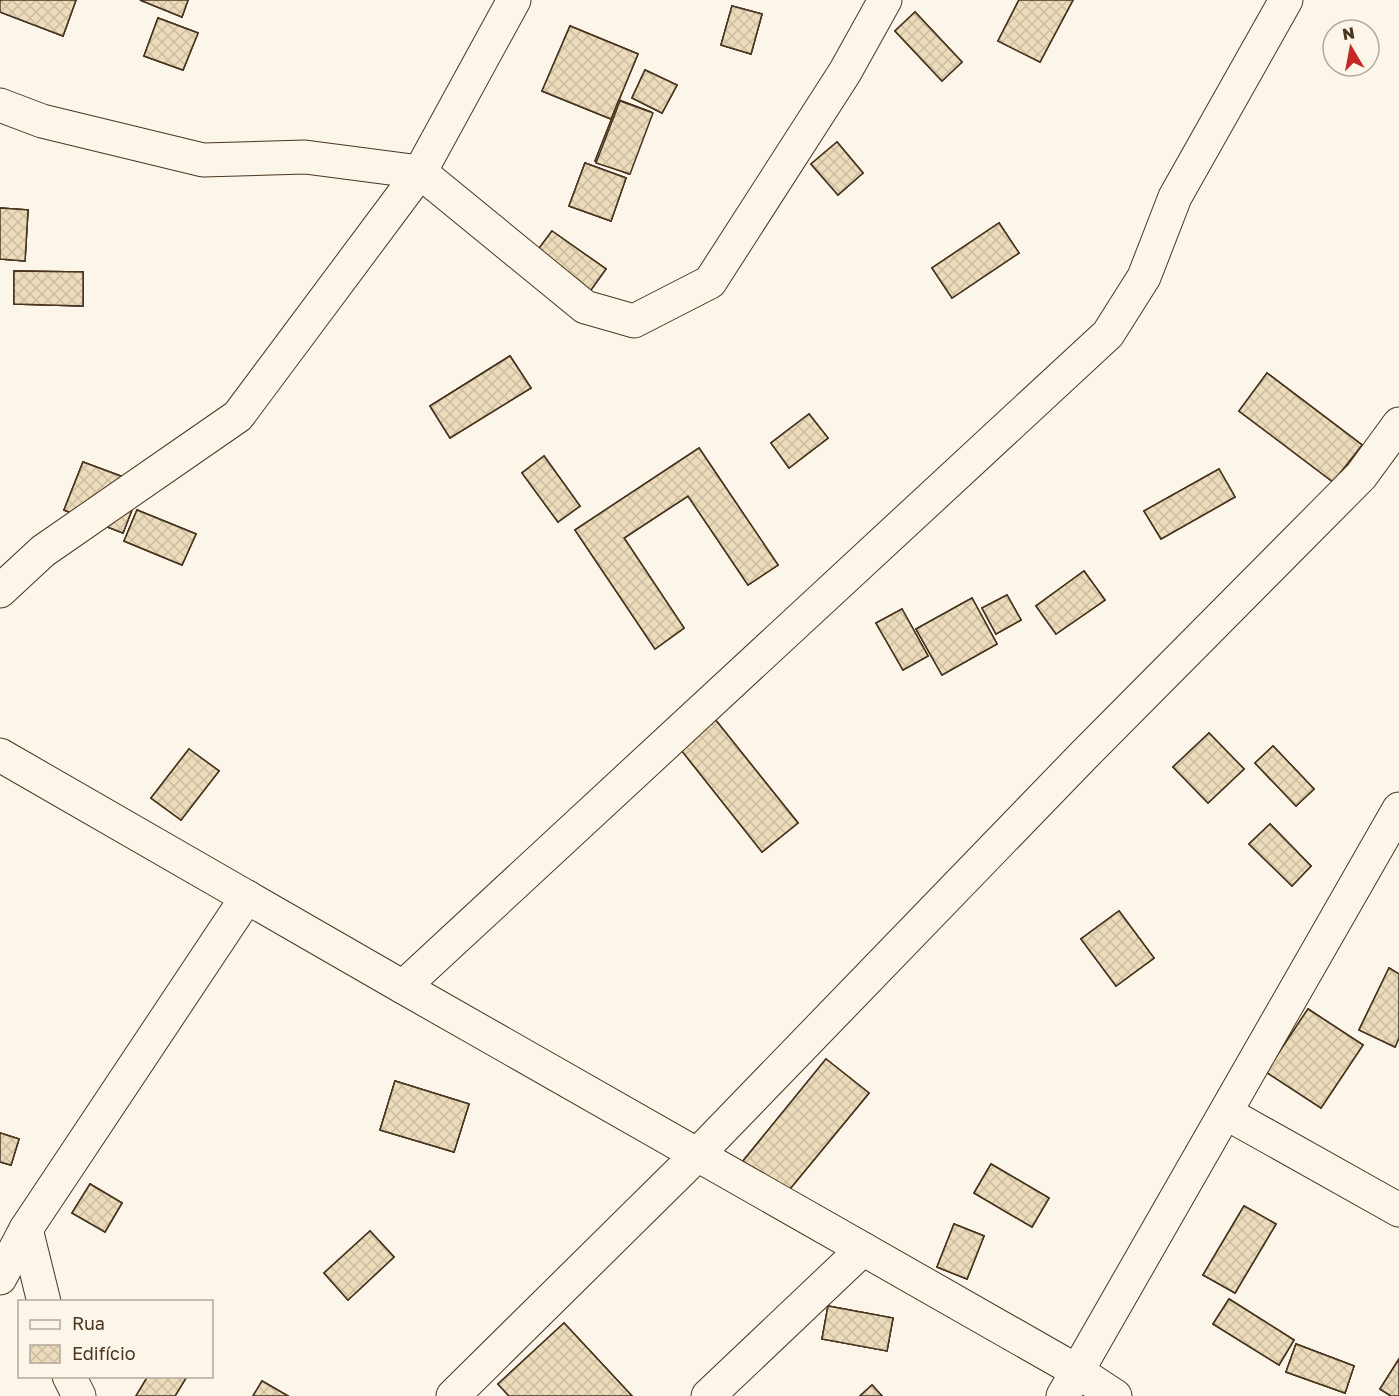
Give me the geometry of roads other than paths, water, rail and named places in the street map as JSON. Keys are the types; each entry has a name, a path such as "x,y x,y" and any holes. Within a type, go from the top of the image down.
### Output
{"street":[{"path":"0,591 43,551 238,416 420,172 514,0"},
{"path":"0,105 42,122 203,160 304,157 420,172 585,308 634,321 710,282 845,72 885,0"},
{"path":"403,987 1108,334 1144,277 1176,197 1286,0"},
{"path":"453,1396 698,1154 1067,773 1361,476 1399,424"},
{"path":"0,754 863,1249 1070,1384 1115,1396"},
{"path":"1070,1384 1399,809"},
{"path":"0,1278 26,1229 247,897"},
{"path":"1226,1113 1399,1210"},
{"path":"26,1229 44,1300"},
{"path":"708,1396 863,1249"},
{"path":"70,1378 79,1396"}]}
